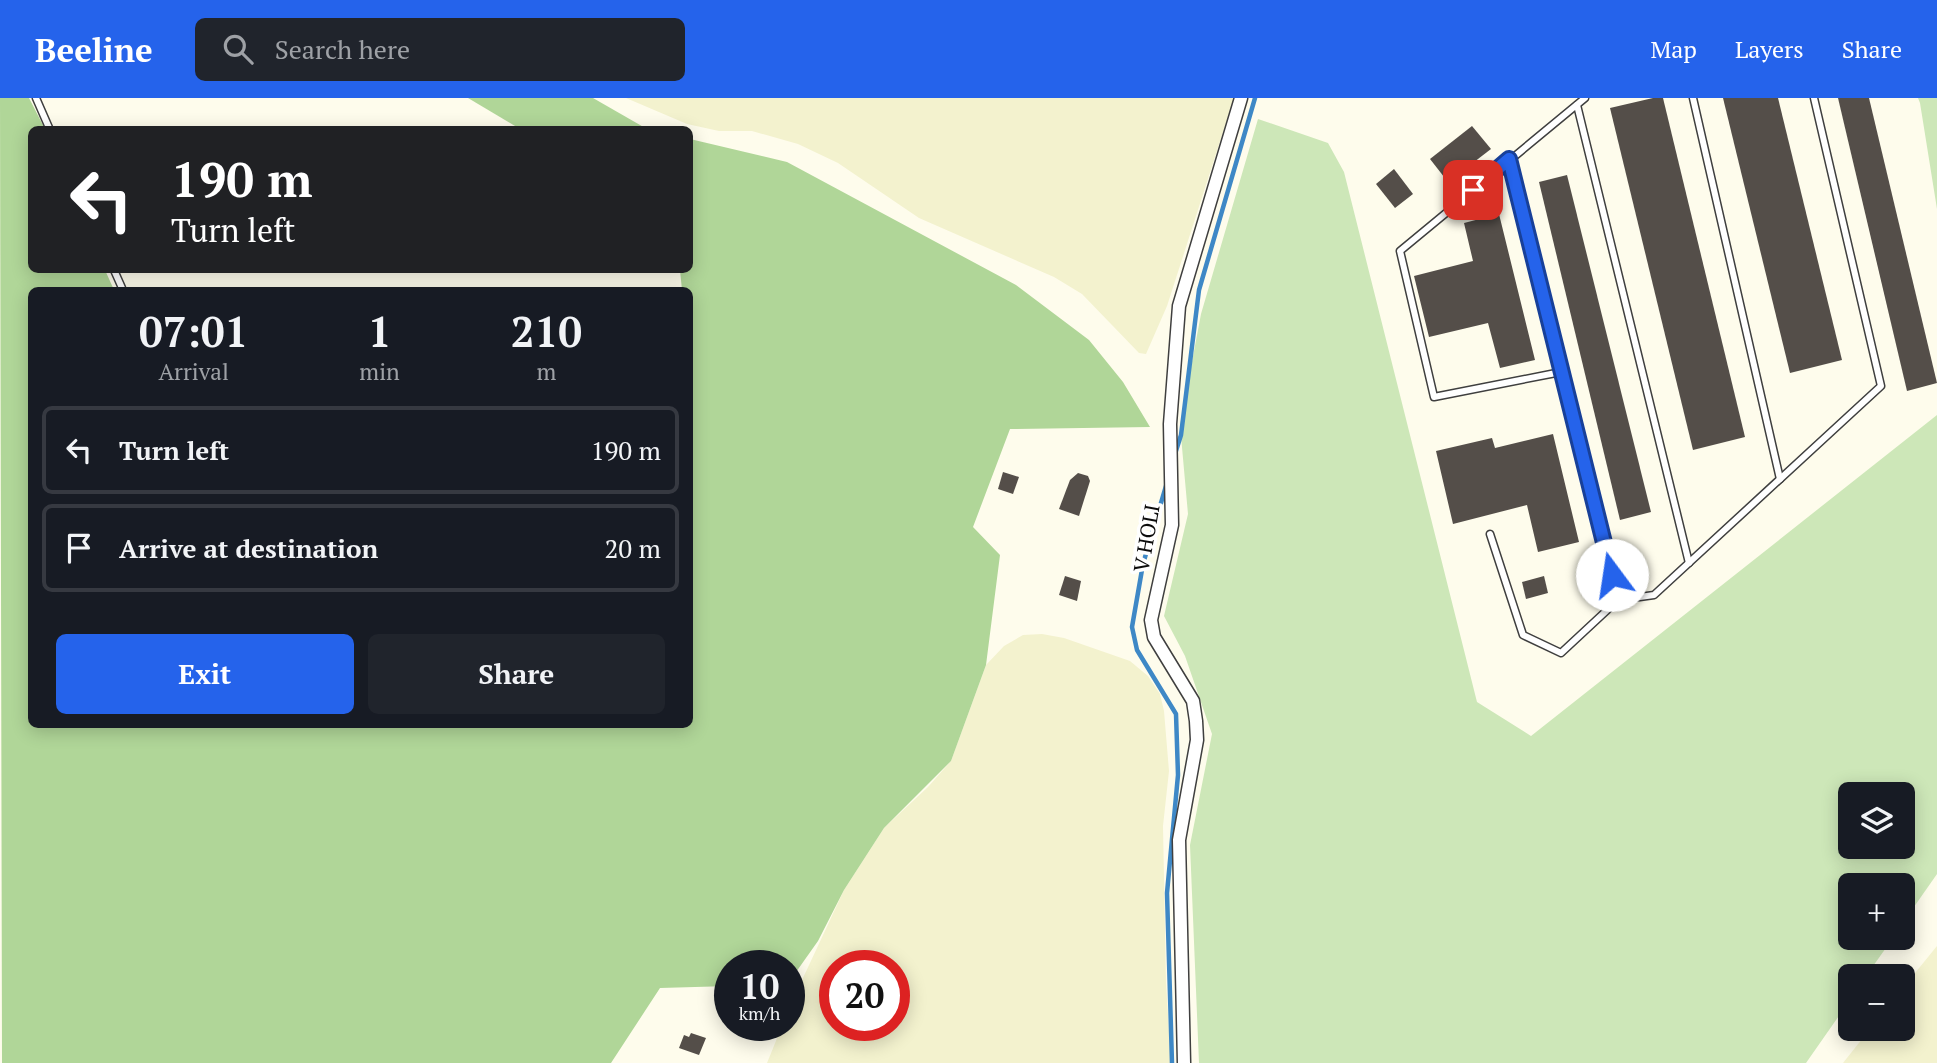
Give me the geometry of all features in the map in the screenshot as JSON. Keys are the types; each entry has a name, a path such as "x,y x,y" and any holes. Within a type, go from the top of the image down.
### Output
{"street":[{"name":"V HOLI","path":"1184,1063 1179,840 1197,740 1196,720 1193,701 1163,655 1154,637 1151,620 1172,525 1170,424 1179,306 1241,98"}],"lane":[{"path":"36,98 48,126"},
{"path":"1561,372 1434,397 1400,251 1585,98"},
{"path":"1693,98 1780,479"},
{"path":"1490,534 1522,635 1561,653 1618,600 1654,595 1881,386 1814,98"},
{"path":"1577,104 1689,563"},
{"path":"1509,159 1618,600"}],"green space":[{"path":"0,98 29,98 43,126 28,126 28,273 106,273 113,287 28,287 28,728 693,728 693,287 682,287 680,273 693,273 693,140 787,162 1016,285 1089,340 1123,382 1150,427 1010,429 973,527 1000,555 986,665 951,761 884,828 844,890 818,941 805,959 805,950 714,950 714,986 660,988 611,1063 2,1063"},
{"path":"468,98 593,98 642,126 515,126"},
{"path":"626,98 1234,98 1167,306 1146,354 1139,353 1082,294 1054,277 919,218 838,163 798,144 752,131 719,131 687,124"},
{"path":"1918,98 1937,98 1937,209 1920,103"},
{"path":"1258,119 1328,143 1344,172 1477,702 1531,736 1937,415 1937,874 1915,905 1915,873 1838,873 1838,950 1884,950 1875,964 1838,964 1838,1017 1806,1063 1199,1063 1190,845 1212,734 1185,656 1164,616 1188,514 1180,425 1201,314"},
{"path":"1042,634 1064,638 1130,661 1148,676 1160,694 1169,771 1163,826 1166,983 1171,1063 767,1063 776,1041 805,1041 805,974 844,890 884,828 928,787 951,761 986,665 1004,646 1023,635"},
{"path":"1937,946 1937,1063 1843,1063 1860,1041 1915,1041 1915,973"}],"building":[{"path":"1663,98 1745,437 1693,450 1610,108"},
{"path":"1723,98 1778,98 1842,360 1790,373"},
{"path":"1838,98 1869,98 1937,383 1907,391"},
{"path":"1472,126 1491,149 1448,182 1430,159"},
{"path":"1394,169 1413,194 1395,208 1376,184"},
{"path":"1567,175 1651,512 1620,520 1539,182"},
{"path":"1499,214 1535,360 1500,368 1488,323 1429,337 1414,276 1473,261 1464,223"},
{"path":"1553,434 1579,542 1538,552 1527,505 1453,524 1436,451 1492,438 1495,448"},
{"path":"1003,472 1019,477 1013,494 998,489"},
{"path":"1078,473 1088,476 1090,481 1079,516 1059,509 1070,480"},
{"path":"1065,576 1081,581 1077,601 1059,595"},
{"path":"1544,576 1548,593 1526,599 1522,582"},
{"path":"691,1033 706,1038 699,1055 679,1048 684,1035 689,1037"}],"waterway":[{"path":"1175,454 1181,435 1199,290 1255,98"},
{"path":"1166,486 1143,564 1132,627 1137,650 1176,714 1178,775 1167,893 1172,1063"}],"route":[{"path":"1473,190 1509,159 1612,575"}]}
